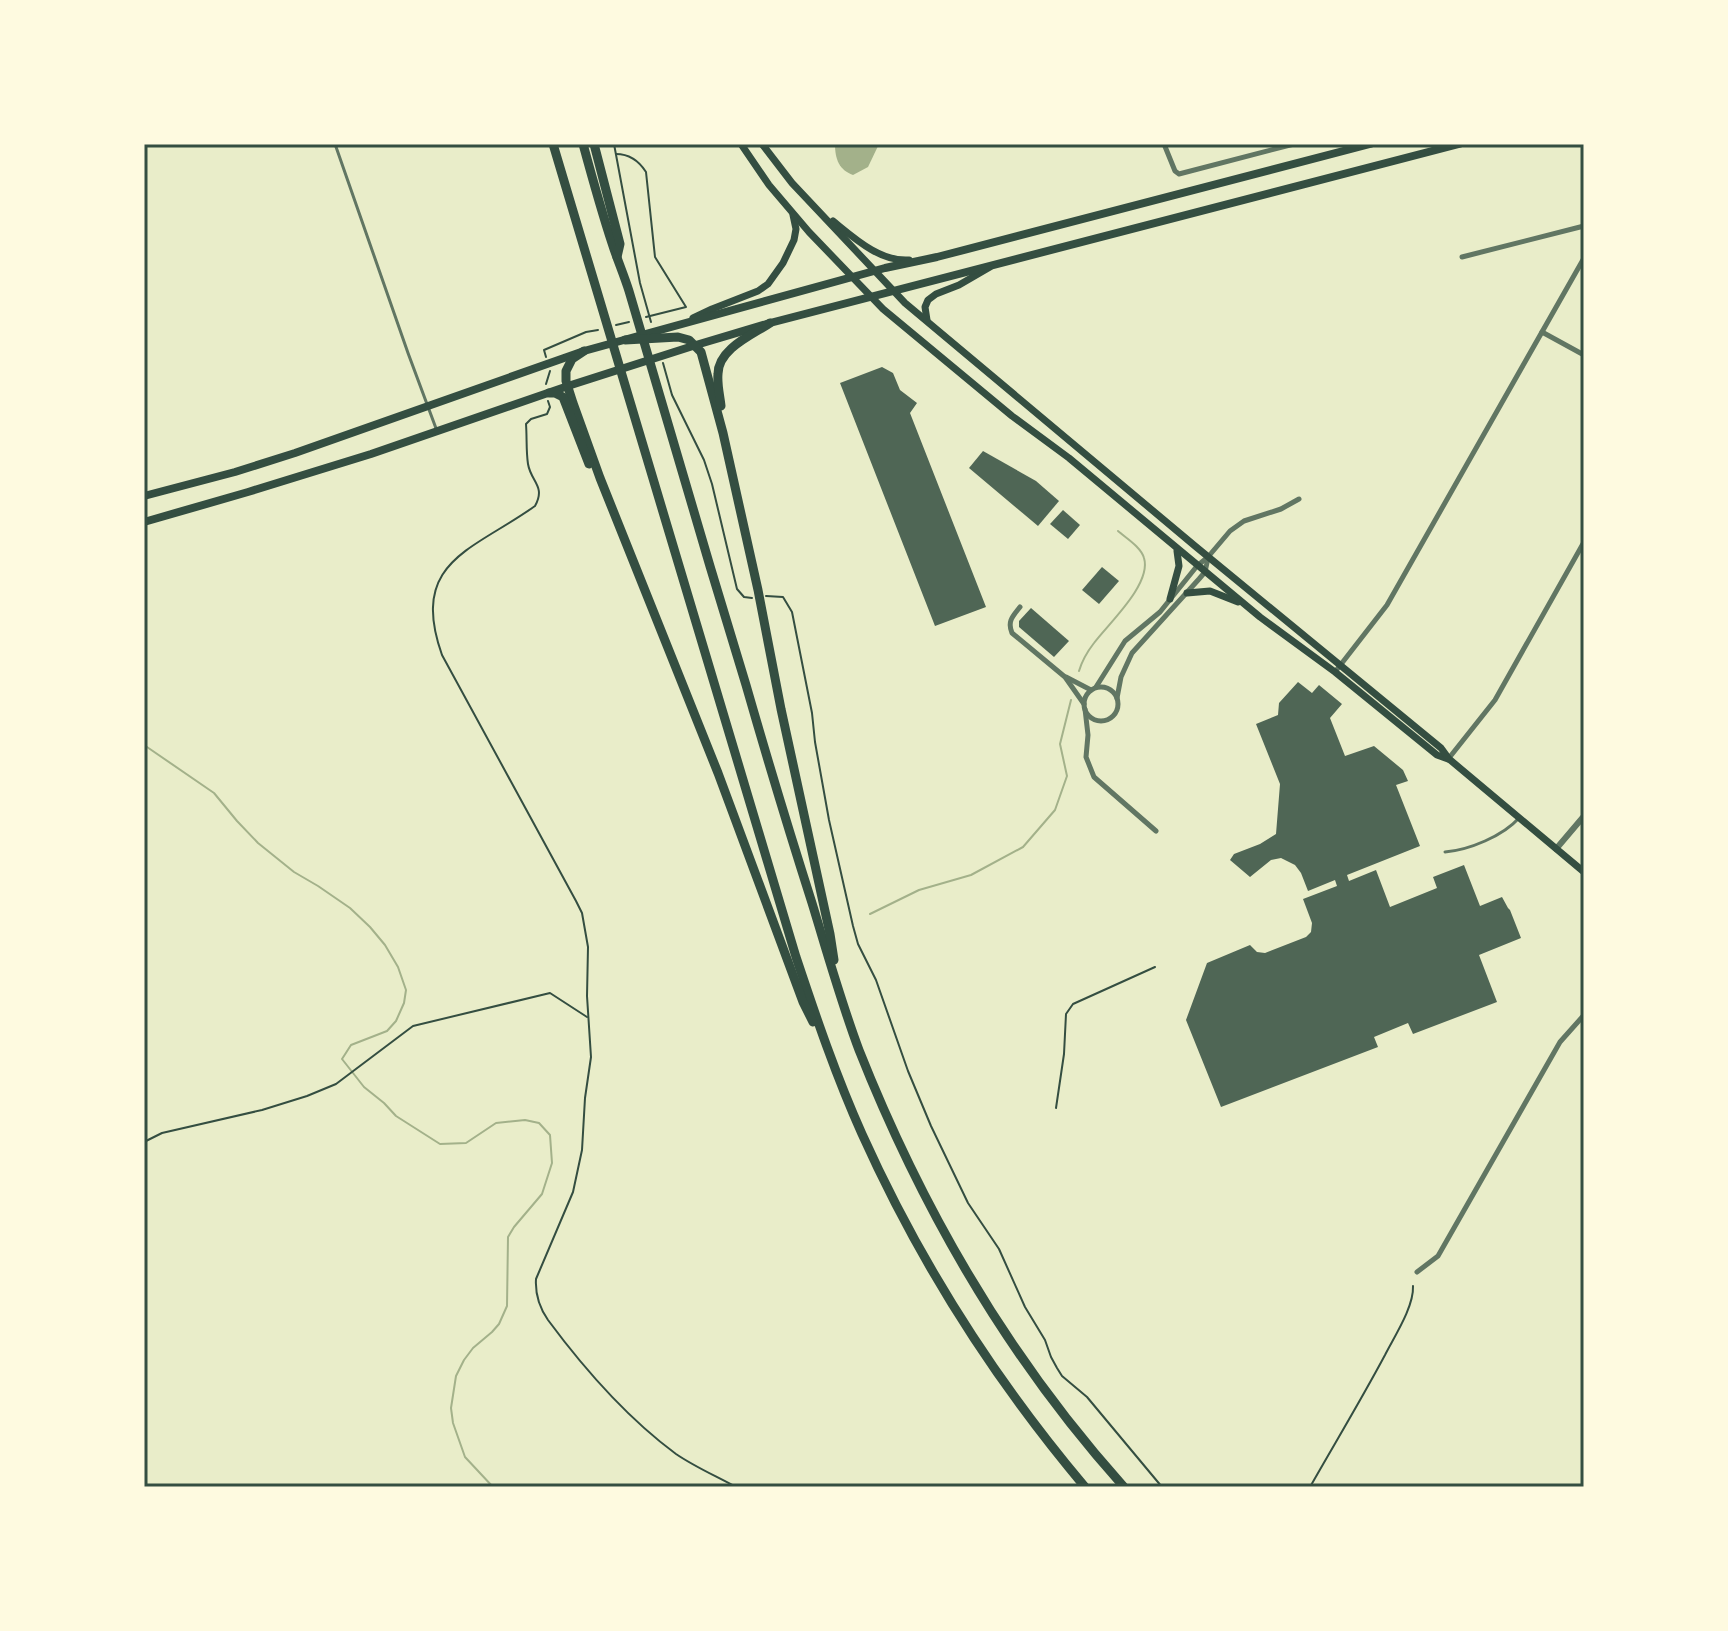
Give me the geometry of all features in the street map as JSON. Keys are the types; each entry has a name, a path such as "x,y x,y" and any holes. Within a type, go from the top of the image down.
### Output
{"highway":[{"path":"553,144 784,917 826,1046 861,1133 922,1254 1014,1398 1085,1487"},
{"path":"583,144 858,1047 924,1196 954,1250 1023,1361 1124,1487"},
{"path":"594,144 620,244 617,257"},
{"path":"144,496 235,472 584,351 688,321 1370,144"},
{"path":"144,522 438,432 547,390 770,323 1459,144"},
{"path":"723,433 717,373 722,360 731,349 770,323"},
{"path":"625,340 685,338 696,345 703,356 762,608 830,934 839,992"},
{"path":"584,351 572,359 566,371 568,386 600,478 718,773 803,1002 826,1046"},
{"path":"547,390 563,397 597,483 630,550"}],"main road":[{"path":"741,144 792,213 872,297 1000,407 1069,458 1281,634 1338,668"},
{"path":"762,144 792,183 874,271 928,322 1208,557 1437,755 1449,759 1584,872"},
{"path":"688,321 768,284 794,240 796,229 792,213"},
{"path":"821,213 891,260 937,257"},
{"path":"928,322 925,307 932,297 990,267"},
{"path":"1170,599 1179,566 1175,547"},
{"path":"1187,593 1210,591 1244,604"}],"street":[{"path":"1164,144 1179,174 1294,144"},
{"path":"1462,257 1584,226"},
{"path":"1338,668 1387,605 1584,258"},
{"path":"1542,332 1584,355"},
{"path":"1156,831 1097,781 1087,762 1085,699 1103,679 1120,647 1154,618 1230,531 1244,521 1281,509 1299,499"},
{"path":"1449,759 1495,700 1584,542"},
{"path":"1088,735 1116,711 1121,677 1132,653 1205,572 1208,557"},
{"path":"1020,607 1010,620 1012,633 1065,677 1093,718 1104,720"},
{"path":"1065,677 1094,689 1102,687 1111,690 1117,698"},
{"path":"1556,849 1584,816"},
{"path":"1417,1272 1438,1256 1560,1042 1584,1015"}],"lane":[{"path":"335,144 438,432"},
{"path":"1445,852 1462,849 1503,832 1519,818"}],"path":[{"path":"614,144 640,283"},
{"path":"616,154 632,158 646,172 654,252 686,307"},
{"path":"547,390 550,370"},
{"path":"668,381 712,484 737,589 744,597 780,596 789,605 812,713 838,864 853,926 931,1126 968,1203 999,1249 1025,1307 1062,1376 1087,1397 1162,1487"},
{"path":"550,407 547,414 526,424 529,470 538,485 540,498 535,506 484,538 447,567 435,590 432,613 442,655 582,913 588,947 591,1057 581,1159 573,1192 536,1279 536,1289 541,1309 555,1331 613,1399 644,1429 679,1456 736,1487"},
{"path":"1056,1108 1066,1014 1073,1004 1155,967"},
{"path":"144,1142 162,1133 262,1110 336,1084 413,1026 550,993 589,1018"},
{"path":"1310,1487 1360,1403 1398,1329 1412,1298 1413,1286"}],"shaded area":[{"path":"835,144 879,144 868,167 853,175 839,163"}],"building":[{"path":"882,367 893,373 900,390 917,403 910,413 986,607 935,626 840,383"},
{"path":"983,451 1036,481 1059,501 1038,526 969,468"},
{"path":"1063,510 1080,525 1068,539 1050,524"},
{"path":"1102,567 1119,581 1099,604 1082,590"},
{"path":"1031,608 1069,641 1054,657 1019,627 1019,621"},
{"path":"1298,682 1312,693 1319,685 1342,704 1330,718 1345,756 1374,746 1403,770 1408,781 1396,785 1420,846 1347,875 1349,881 1376,870 1390,907 1437,888 1433,877 1464,865 1480,906 1502,897 1521,938 1479,955 1497,1002 1413,1034 1408,1023 1374,1037 1378,1047 1221,1107 1186,1020 1207,963 1250,945 1257,952 1265,953 1306,937 1311,932 1312,923 1303,899 1337,886 1335,880 1308,891 1295,865 1281,858 1271,860 1250,877 1230,860 1234,854 1276,834 1280,784 1256,724 1278,715 1279,703"}],"waterway":[{"path":"1079,671 1091,646 1142,580 1144,558 1140,550 1118,531"},
{"path":"870,914 919,890 971,875 1023,847 1055,810 1067,776 1060,744 1071,700"},
{"path":"144,746 214,793 258,843 294,872 350,908 385,945 398,967 406,990 396,1021 387,1031 351,1045 342,1059 364,1087 396,1116 440,1144 466,1143 496,1123 525,1120 539,1123 550,1135 552,1163 542,1194 508,1237 507,1306 499,1324 473,1348 456,1376 451,1408 453,1423 465,1457 493,1487"}]}
